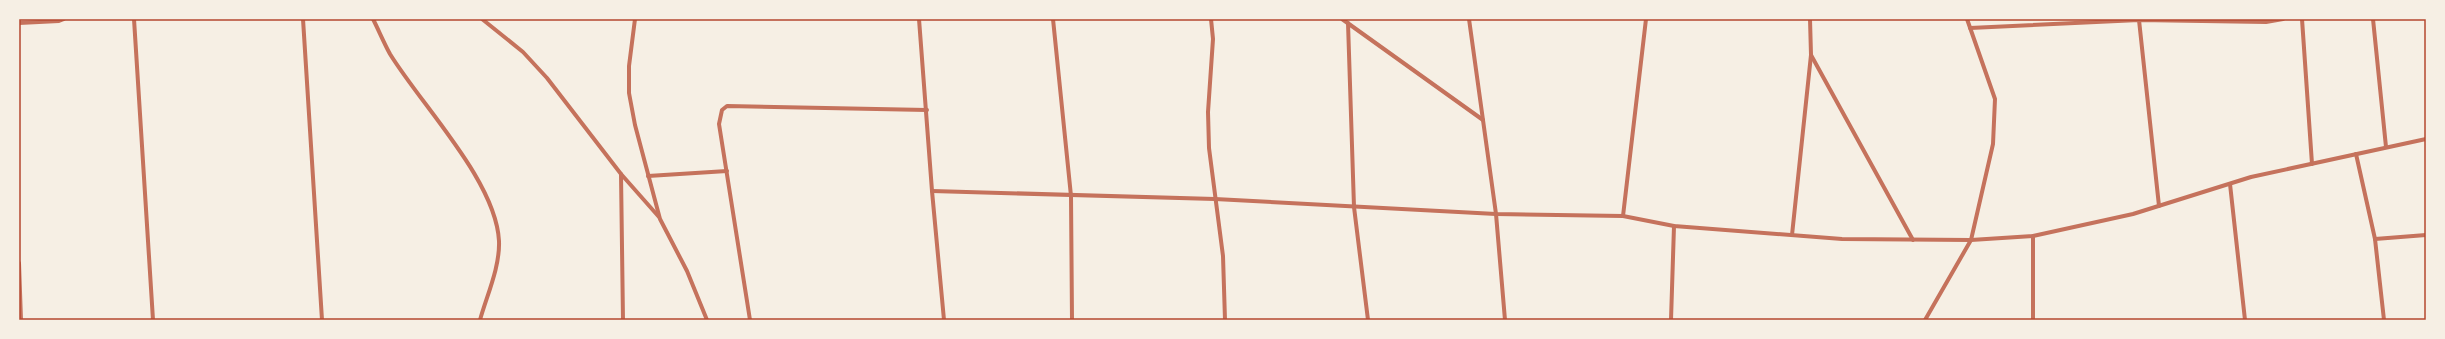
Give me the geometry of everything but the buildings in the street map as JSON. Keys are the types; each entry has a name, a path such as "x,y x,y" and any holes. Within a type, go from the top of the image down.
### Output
{"street":[{"path":"19,23 59,21 64,19"},
{"path":"134,19 153,320"},
{"path":"303,19 322,320"},
{"path":"373,19 390,54 478,178 496,217 499,242 496,266 480,320"},
{"path":"482,19 523,52 547,78 621,174 660,219"},
{"path":"634,19 629,66 629,93 635,125 660,219 687,271 707,320"},
{"path":"920,19 932,191 944,320"},
{"path":"1053,19 1071,196 1072,320"},
{"path":"1211,19 1213,39 1208,112 1209,148 1223,256 1225,320"},
{"path":"1342,19 1483,120"},
{"path":"1469,19 1496,214 1505,320"},
{"path":"1623,216 1646,19"},
{"path":"1792,235 1811,55 1810,19"},
{"path":"1925,320 1971,240 1993,144 1995,124 1994,100 1967,19"},
{"path":"1970,28 2122,20 2266,22 2283,19"},
{"path":"2302,19 2312,164"},
{"path":"2373,19 2386,147"},
{"path":"2139,20 2159,206"},
{"path":"1348,23 1354,207 1368,320"},
{"path":"1811,55 1913,240"},
{"path":"750,320 719,124 722,110 727,106 927,110"},
{"path":"932,191 1215,199 1496,214 1623,216 1674,226 1842,239 1971,240 2034,236 2133,214 2230,184 2426,139"},
{"path":"2356,154 2375,239 2384,320"},
{"path":"648,176 727,171"},
{"path":"621,174 623,320"},
{"path":"2230,184 2245,320"},
{"path":"1671,320 1674,226"},
{"path":"2375,239 2426,235"},
{"path":"2032,320 2034,236"},
{"path":"19,263 21,320"}]}
